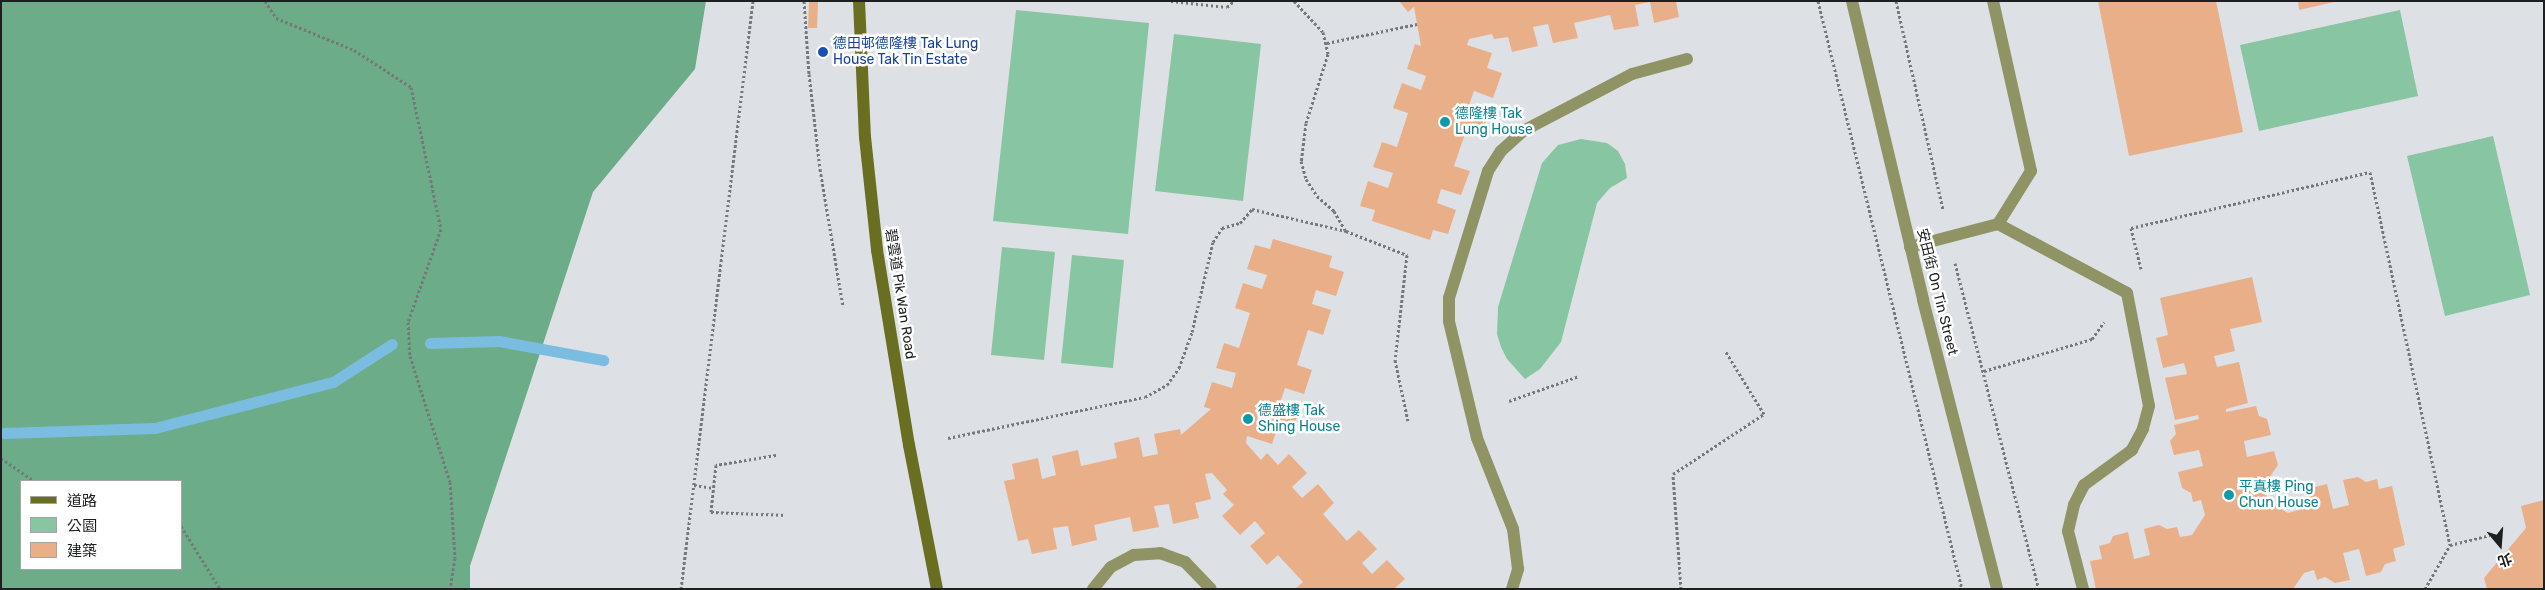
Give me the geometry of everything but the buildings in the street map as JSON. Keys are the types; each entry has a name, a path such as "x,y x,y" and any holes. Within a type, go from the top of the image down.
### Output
{"main road":[{"name":"碧雲道 Pik Wan Road","path":"859,1 865,137 877,250 910,454 937,589"}],"street":[{"name":"安田街 On Tin Street","path":"1852,1 1910,247 1997,589"},
{"path":"1993,1 2031,171 1998,224"},
{"path":"1512,589 1518,569 1513,529 1477,438 1448,321 1449,298 1488,172 1501,151 1523,131 1632,74 1686,59"},
{"path":"1910,247 1998,224 2127,292 2149,406 2143,429 2132,450 2084,485 2074,505 2068,531 2084,589"},
{"path":"1093,589 1111,567 1134,555 1160,554 1185,562 1211,589"}],"path":[{"path":"264,1 276,18 354,50 411,87 441,229 408,322 410,356 450,482 455,558 450,589"},
{"path":"681,589 753,1"},
{"path":"804,1 809,74 820,169 843,307"},
{"path":"1171,1 1227,7 1234,1"},
{"path":"1294,1 1323,32 1327,43 1326,65 1301,142 1301,161 1306,180 1316,196 1334,212 1346,231"},
{"path":"1818,1 1962,589"},
{"path":"1896,1 1948,237 2039,589"},
{"path":"1327,43 1417,24"},
{"path":"1984,371 2092,339 2142,273 2131,228 2370,172 2450,545 2425,589"},
{"path":"948,438 1145,397 1168,386 1179,368 1192,332 1213,242 1222,228 1240,223 1252,209 1346,231 1408,255 1395,360 1408,421"},
{"path":"1681,589 1673,474 1764,414 1726,352"},
{"path":"1509,401 1579,376"},
{"path":"776,455 716,465 711,512 786,515"},
{"path":"1,458 33,480"},
{"path":"694,485 714,488"},
{"path":"182,528 220,589"},
{"path":"2450,545 2490,535"}],"green space":[{"path":"1,1 706,1 695,69 593,192 470,566 470,589 1,589"},
{"path":"1016,10 1149,23 1128,234 993,221"},
{"path":"2400,10 2418,96 2259,131 2240,45"},
{"path":"1174,34 1261,44 1243,201 1155,191"},
{"path":"2493,136 2530,295 2445,316 2407,156"},
{"path":"1581,139 1607,143 1618,151 1625,164 1627,178 1610,188 1597,203 1561,342 1540,369 1525,379 1507,359 1501,347 1497,334 1498,307 1542,163 1558,145"},
{"path":"1002,247 1055,252 1044,360 991,355"},
{"path":"1072,255 1124,260 1113,368 1061,363"}],"waterway":[{"path":"430,343 499,341 603,360"},
{"path":"4,433 155,428 333,382 392,344"}],"place":[{"name":"德田邨德隆樓 Tak Lung House Tak Tin Estate","path":"823,52"},
{"name":"德隆樓 Tak Lung House","path":"1445,122"},
{"name":"德盛樓 Tak Shing House","path":"1248,419"},
{"name":"平真樓 Ping Chun House","path":"2229,495"}]}
